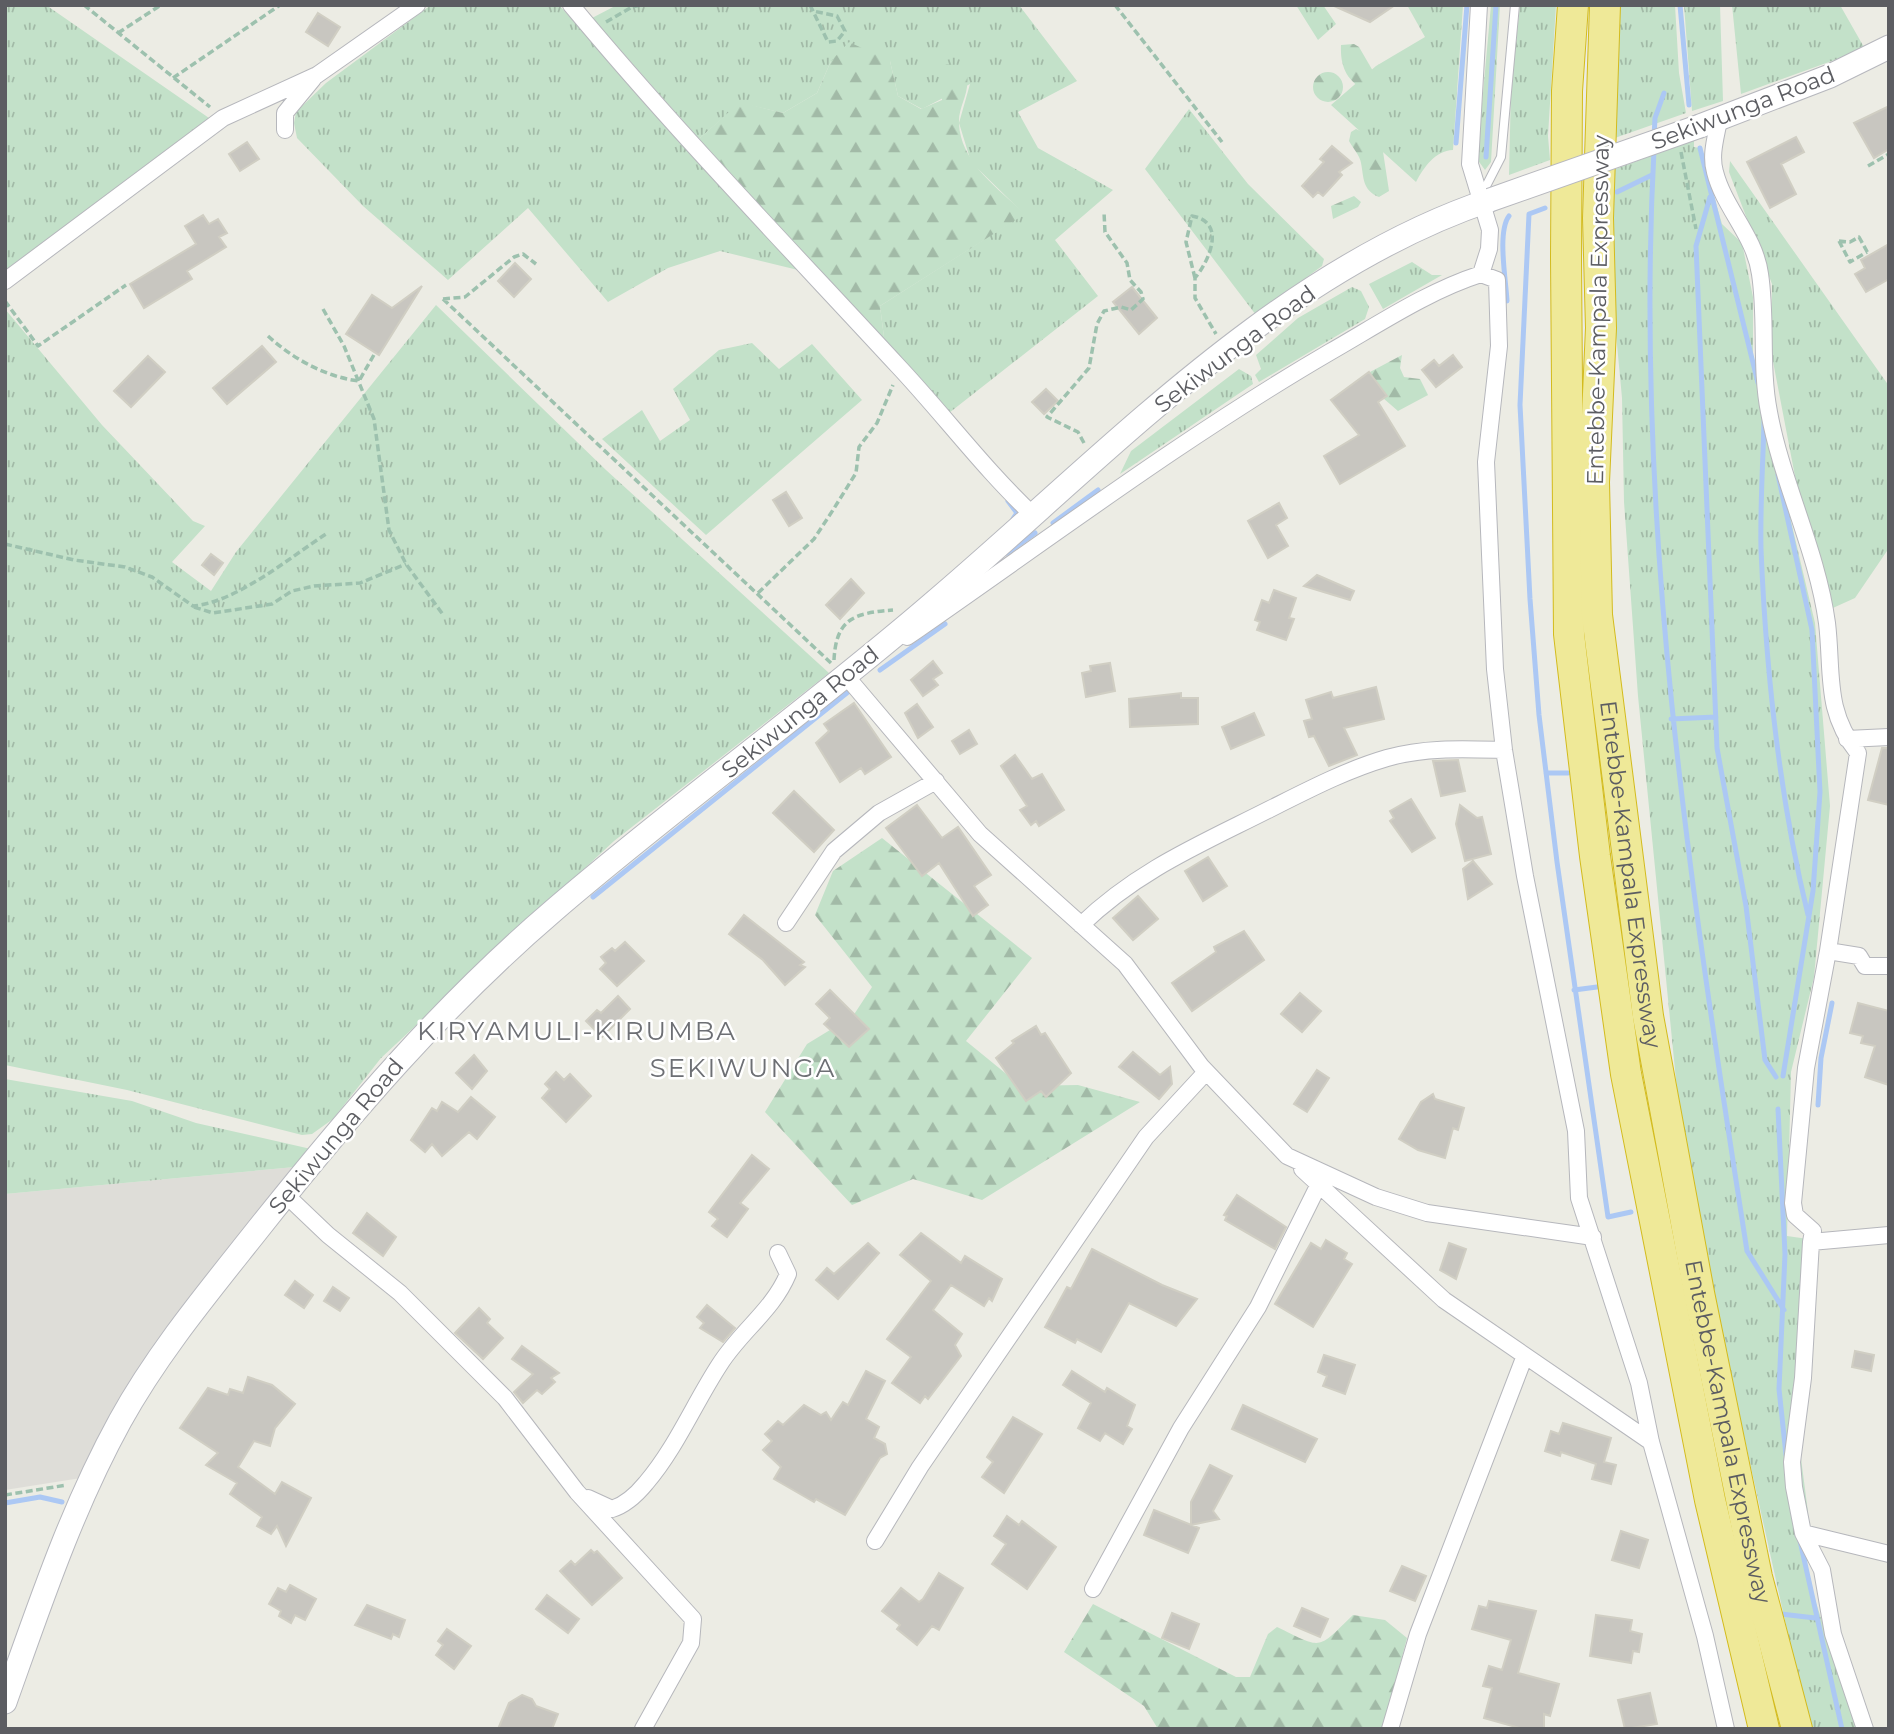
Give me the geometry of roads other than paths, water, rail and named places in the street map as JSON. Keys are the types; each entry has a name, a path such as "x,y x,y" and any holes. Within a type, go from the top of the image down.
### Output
{"highway":[{"name":"Entebbe-Kampala Expressway","path":"1573,5 1567,91 1566,244 1569,634 1595,856 1626,1074 1710,1500 1764,1729"},
{"name":"Entebbe-Kampala Expressway","path":"1605,5 1598,218 1601,328 1594,482 1597,615 1650,1029 1699,1293 1757,1577 1797,1729"}],"main road":[{"name":"Sekiwunga Road","path":"5,1702 60,1549 92,1478 143,1382 286,1195 377,1084 551,913 840,671 1033,516 1094,460 1228,349 1332,276 1385,244 1484,200 1709,123 1830,76 1889,47"}],"street":[{"path":"5,281 223,118 317,75 417,5"},
{"path":"571,5 761,219 899,367 1007,491 1033,516"},
{"path":"1479,5 1471,164 1484,200 1490,230 1489,249 1481,274"},
{"path":"285,130 285,113 317,75"},
{"path":"1709,123 1714,171 1749,240 1760,271 1762,355 1769,413 1815,570 1827,623 1833,707 1843,722 1847,739 1858,753 1828,951 1806,1068 1793,1203 1795,1215 1813,1231 1803,1378 1792,1462 1803,1533 1822,1570 1833,1633 1865,1729"},
{"path":"1651,1442 1524,1358 1444,1300 1392,1256 1287,1156 1206,1072 1125,964 980,834 840,671 1276,383 1401,311 1461,280 1481,274 1497,280 1499,346 1486,463 1494,669 1504,750 1528,890 1576,1131 1579,1198 1639,1383 1651,1442 1705,1636 1723,1726"},
{"path":"1847,739 1889,737"},
{"path":"1081,925 1103,903 1166,859 1323,782 1398,755 1433,750 1504,750"},
{"path":"786,923 841,845 879,813 936,781"},
{"path":"1828,951 1860,956 1865,966 1889,966"},
{"path":"875,1541 919,1467 1138,1148 1206,1072"},
{"path":"1287,1156 1376,1197 1427,1213 1593,1237"},
{"path":"1093,1589 1181,1428 1258,1307 1319,1184"},
{"path":"286,1195 328,1235 400,1293 496,1389 577,1492 693,1619 691,1643 643,1729"},
{"path":"1811,1242 1889,1235"},
{"path":"577,1492 612,1509 628,1501 646,1483 721,1362 768,1309 783,1285 788,1274 778,1253"},
{"path":"1390,1729 1418,1634 1524,1358"},
{"path":"1803,1533 1889,1554"}],"lane":[{"path":"1484,200 1501,157 1515,5"}],"waterway":[{"path":"1456,143 1467,5"},
{"path":"1486,157 1496,5"},
{"path":"1680,5 1689,105"},
{"path":"1654,137 1655,118 1664,93"},
{"path":"1700,148 1758,383"},
{"path":"1654,150 1650,289 1652,427 1660,565 1687,840 1747,1251 1784,1310"},
{"path":"1617,192 1652,175"},
{"path":"1710,197 1696,246 1717,748 1746,906 1765,1060 1776,1077"},
{"path":"1545,208 1529,214 1520,405 1539,715 1557,862 1608,1217 1631,1212"},
{"path":"1507,301 1503,233 1509,216"},
{"path":"1764,421 1761,549 1770,687 1789,825 1808,915"},
{"path":"1778,475 1812,630 1820,792 1813,891 1783,1076"},
{"path":"1053,523 1098,490"},
{"path":"1008,501 1017,513 1013,519"},
{"path":"1007,553 1035,533"},
{"path":"880,670 945,624"},
{"path":"593,897 848,692"},
{"path":"1671,719 1716,717"},
{"path":"1546,773 1568,773"},
{"path":"1574,990 1597,987"},
{"path":"1818,1105 1821,1058 1832,1003"},
{"path":"1778,1109 1785,1254 1779,1389 1786,1455"},
{"path":"5,1503 40,1497 62,1502"},
{"path":"1800,1541 1842,1729"},
{"path":"1781,1614 1815,1618"}],"district":[{"name":"KIRYAMULI-KIRUMBA","path":"577,1031"},
{"name":"SEKIWUNGA","path":"743,1068"}]}
